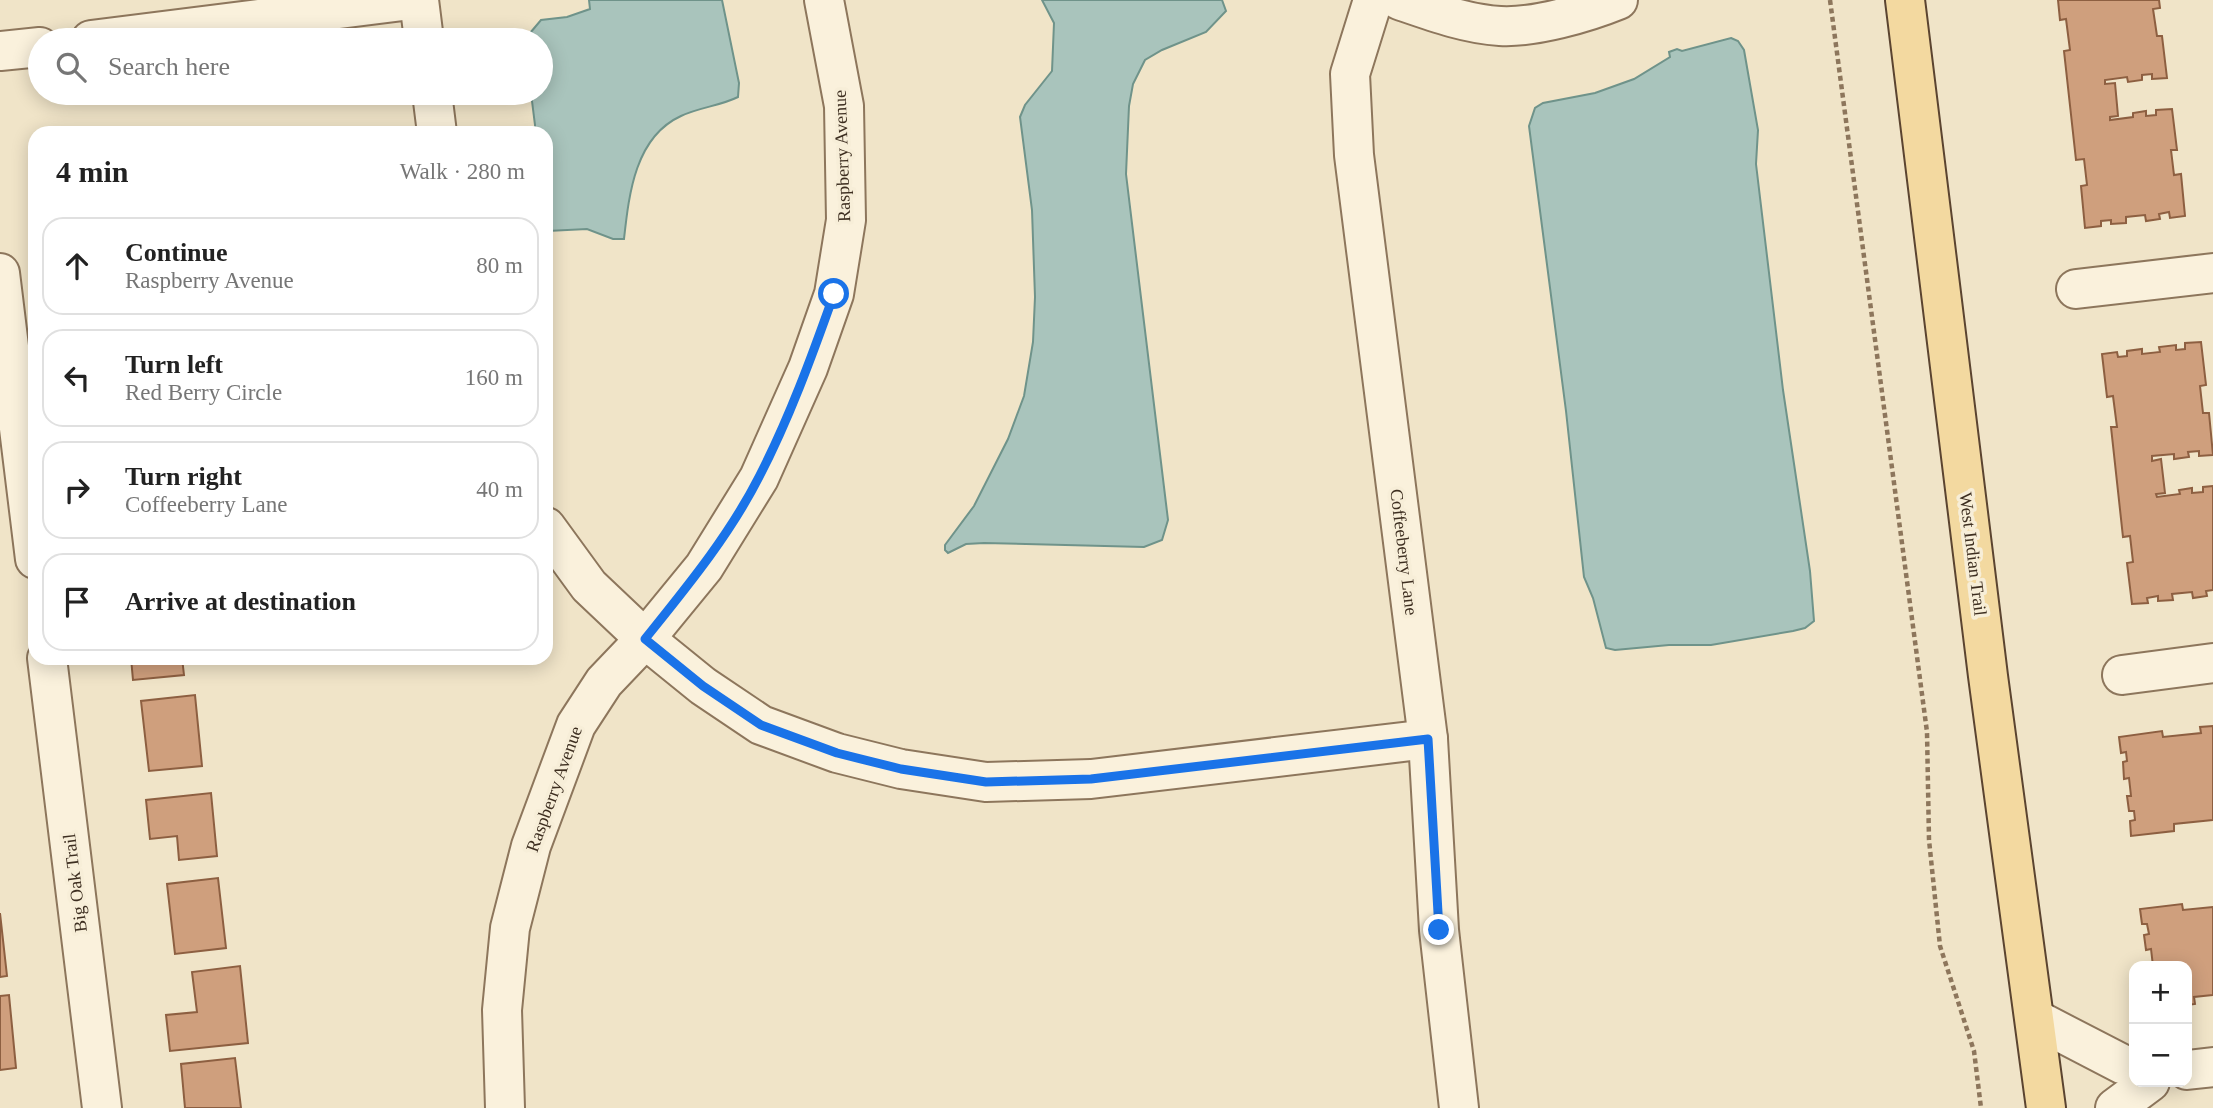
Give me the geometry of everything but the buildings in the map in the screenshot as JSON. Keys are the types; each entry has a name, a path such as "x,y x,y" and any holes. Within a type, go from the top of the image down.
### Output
{"main road":[{"name":"West Indian Trail","path":"1905,0 1988,676 2046,1108"}],"street":[{"path":"187,28 411,0"},
{"path":"419,0 422,28"},
{"name":"Raspberry Avenue","path":"505,1108 502,1010 510,928 531,846 576,725 604,682 645,639 704,567 759,478 808,368 834,294 846,220 844,106 824,0"},
{"name":"Coffeeberry Lane","path":"1373,0 1350,74 1354,155 1428,739 1439,930 1458,1108"},
{"path":"1399,0 1447,16 1501,26 1550,21 1618,0"},
{"path":"0,51 28,48"},
{"path":"434,105 436,126"},
{"path":"0,273 28,502"},
{"path":"2076,289 2213,273"},
{"path":"553,537 589,586 645,639 703,686 761,725 837,753 901,769 986,782 1091,779 1428,739"},
{"path":"2122,675 2213,663"},
{"name":"Big Oak Trail","path":"48,665 102,1108"},
{"path":"2035,1019 2129,1066"},
{"path":"2192,1069 2213,1067"},
{"path":"2115,1108 2143,1087"}],"path":[{"path":"1830,0 1927,732 1929,840 1941,946 1974,1051 1981,1108"}],"water":[{"path":"589,0 722,0 739,83 738,97 681,116 666,125 653,138 637,168 624,239 613,239 587,229 553,231 553,126 535,126 532,105 553,105 553,28 534,28 541,20 567,17 590,9"},
{"path":"1042,0 1222,0 1226,11 1206,32 1145,60 1133,84 1129,106 1126,174 1168,520 1162,540 1144,547 984,543 966,544 948,553 945,545 974,506 1008,439 1024,396 1033,342 1035,297 1032,210 1020,117 1025,105 1052,71 1054,23"},
{"path":"1731,38 1738,41 1744,50 1758,130 1756,164 1783,390 1810,571 1814,621 1805,628 1793,631 1711,645 1669,645 1615,650 1606,648 1593,598 1584,577 1566,411 1529,126 1535,108 1543,103 1595,93 1634,79 1670,57 1669,52"}],"route":[{"path":"834,294 808,368 759,478 704,567 645,639 703,686 761,725 837,753 901,769 986,782 1091,779 1428,739 1439,930"}]}
